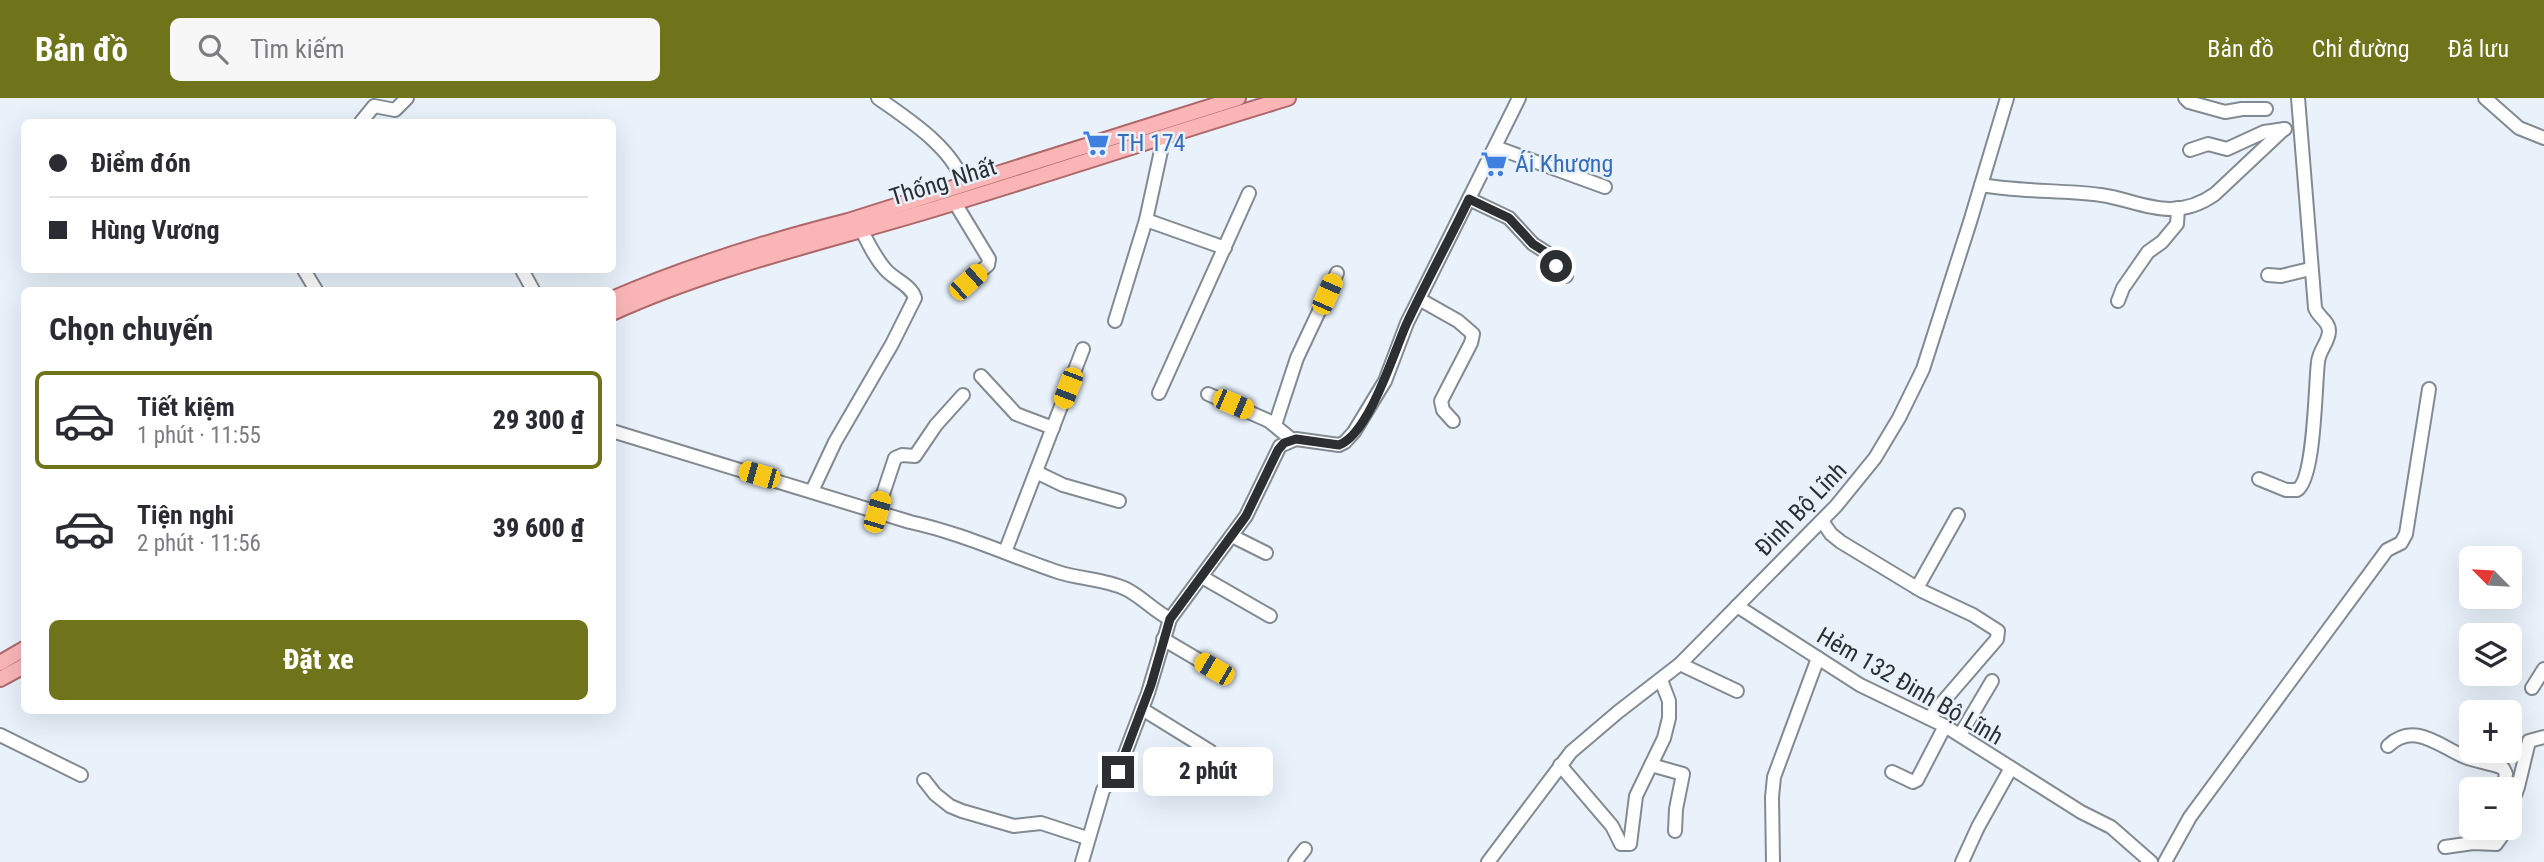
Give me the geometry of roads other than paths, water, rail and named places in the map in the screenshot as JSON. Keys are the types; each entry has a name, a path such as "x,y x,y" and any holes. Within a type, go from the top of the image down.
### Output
{"main road":[{"name":"Thống Nhất","path":"616,312 715,275 955,203 998,182 1238,98"},
{"name":"Thống Nhất","path":"616,297 782,239 964,184 998,182 1164,136 1247,104 1288,98"},
{"path":"0,663 21,651"},
{"path":"0,679 21,668"}],"street":[{"path":"363,119 374,106 395,110 407,98"},
{"path":"878,98 913,124 950,158 964,184"},
{"path":"1082,862 1103,790 1118,772 1142,709 1170,619 1254,504 1278,450 1291,439 1307,439 1335,445 1349,438 1385,381 1403,332 1519,98"},
{"name":"Đinh Bộ Lĩnh","path":"1488,862 1560,765 1590,735 1680,664 1822,521 1875,458 1911,395 1933,338 2007,98"},
{"path":"2185,98 2189,102 2225,112 2266,109"},
{"path":"2259,479 2291,490 2301,488 2306,478 2313,435 2318,355 2329,333 2326,322 2315,308 2298,98"},
{"path":"2485,98 2519,128 2544,138"},
{"path":"2190,150 2208,144 2227,149 2258,134 2299,123"},
{"path":"1981,185 2020,191 2096,195 2157,208 2178,208 2206,201 2284,129"},
{"path":"1115,321 1146,220 1164,136"},
{"path":"1495,147 1605,187"},
{"path":"1159,393 1249,193"},
{"path":"1469,199 1509,218 1533,244 1552,256 1557,268 1566,276"},
{"path":"955,203 989,259 988,265 968,282"},
{"path":"2118,301 2123,288 2148,252 2162,242 2177,225 2178,208"},
{"path":"1146,220 1225,248"},
{"path":"812,491 835,442 892,344 915,298 913,292 892,276 878,260 862,231"},
{"path":"2268,275 2281,276 2310,269"},
{"path":"1275,425 1297,358 1336,274"},
{"path":"1419,299 1468,328 1473,334 1441,401 1443,410 1452,421"},
{"path":"1006,552 1083,349"},
{"path":"981,376 1016,414 1052,428"},
{"path":"2165,862 2190,817 2388,550 2401,543 2406,534 2429,389"},
{"path":"1208,394 1257,414 1291,439"},
{"path":"877,512 895,457 915,456 936,425 962,395"},
{"path":"616,432 877,512 955,533 1071,576 1125,589 1170,619"},
{"path":"1036,472 1063,485 1119,501"},
{"path":"1917,588 1958,515"},
{"path":"1822,521 1841,542 1917,588 1995,628 1998,635 1929,718"},
{"path":"1232,536 1266,553"},
{"path":"1202,577 1270,616"},
{"name":"Hẻm 132 Đinh Bộ Lĩnh","path":"1737,606 1869,690 1945,726 2086,816 2111,827 2151,862"},
{"path":"1163,639 1214,669"},
{"path":"1773,862 1774,777 1818,658"},
{"path":"1680,664 1737,691"},
{"path":"2532,688 2544,670"},
{"path":"1560,765 1612,826 1620,842 1624,845 1630,844 1636,796 1664,738 1670,712 1661,680"},
{"path":"1960,735 1992,681"},
{"path":"1142,709 1210,751"},
{"path":"1892,772 1913,782 1917,780 1945,726"},
{"path":"0,735 81,775"},
{"path":"2388,746 2396,738 2411,735 2432,740 2467,758 2503,768 2505,777"},
{"path":"2518,777 2527,745 2531,739 2544,737"},
{"path":"1651,765 1683,774 1675,831"},
{"path":"1962,862 2011,768"},
{"path":"924,780 935,794 950,806 962,811 1014,826 1041,823 1087,838"},
{"path":"2445,847 2473,843 2496,844 2499,840"},
{"path":"1295,862 1305,849"}],"place":[{"name":"TH 174","path":"1096,143"},
{"name":"Ái Khương","path":"1494,164"}]}
